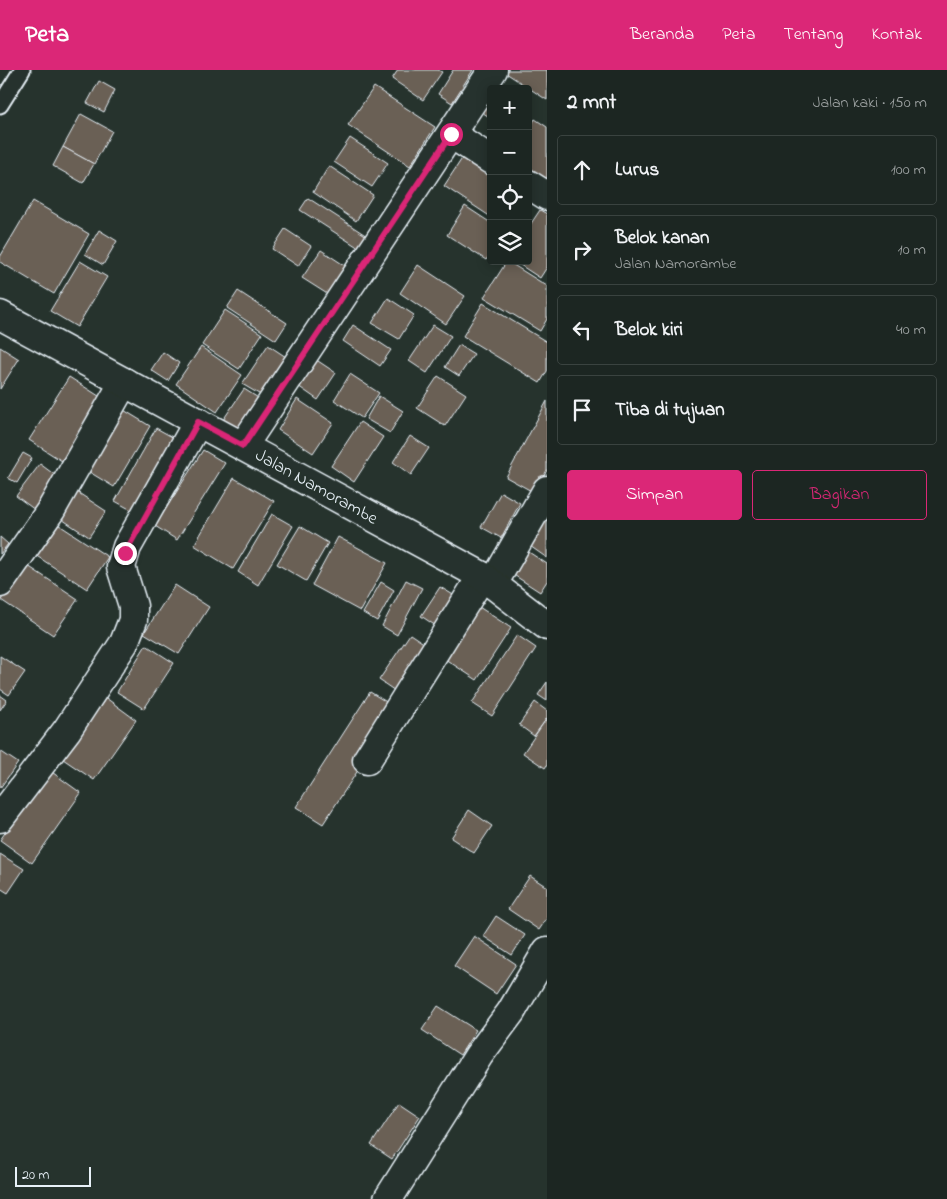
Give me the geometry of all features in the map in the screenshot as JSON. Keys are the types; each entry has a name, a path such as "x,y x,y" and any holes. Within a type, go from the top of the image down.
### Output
{"street":[{"path":"243,446 493,70"},
{"path":"451,134 487,157"},
{"path":"532,187 547,196"},
{"name":"Jalan Namorambe","path":"0,315 488,580 547,626"},
{"path":"0,583 51,510 124,382"},
{"path":"0,818 67,730 124,644 132,620 133,606 121,567 127,547 198,422"},
{"path":"367,760 547,490"},
{"path":"388,1199 479,1055 511,1012 547,951"}],"lane":[{"path":"0,105 22,70"}],"building":[{"path":"398,70 438,70 442,72 423,100 392,79"},
{"path":"453,70 473,70 452,103 438,94"},
{"path":"508,70 547,70 547,100 532,90 532,85 524,85 506,73"},
{"path":"99,81 115,90 104,112 87,103"},
{"path":"374,87 435,127 410,166 348,125"},
{"path":"487,101 487,115 480,111"},
{"path":"81,114 112,131 94,164 63,147"},
{"path":"535,119 547,127 547,179 532,170 532,124"},
{"path":"350,138 388,163 372,187 334,162"},
{"path":"63,147 94,164 83,183 53,166"},
{"path":"463,157 487,172 487,214 444,186"},
{"path":"329,166 373,195 356,221 313,192"},
{"path":"308,198 367,236 359,248 300,210"},
{"path":"33,201 89,234 54,294 0,262 0,257"},
{"path":"465,206 487,220 487,259 486,260 447,235"},
{"path":"540,210 547,214 547,267 540,278 520,265 532,265 532,222"},
{"path":"285,229 311,246 298,266 272,249"},
{"path":"99,230 117,241 103,265 85,254"},
{"path":"321,250 350,269 332,297 302,278"},
{"path":"80,261 107,277 77,327 50,311"},
{"path":"418,265 465,296 446,324 400,293"},
{"path":"504,265 513,265 547,286 547,319 540,331 484,297"},
{"path":"238,291 287,323 276,340 227,308"},
{"path":"388,298 414,315 399,339 372,323"},
{"path":"483,303 547,342 547,371 540,383 463,336"},
{"path":"225,310 262,334 239,369 202,345"},
{"path":"353,325 391,350 380,366 343,341"},
{"path":"433,325 451,336 427,373 409,361"},
{"path":"268,345 289,359 264,397 242,384"},
{"path":"459,345 474,354 459,376 445,367"},
{"path":"0,347 19,359 0,389"},
{"path":"201,347 242,375 217,412 176,384"},
{"path":"163,352 179,363 168,381 151,370"},
{"path":"315,359 336,373 318,400 298,386"},
{"path":"350,374 379,393 362,418 334,400"},
{"path":"438,376 466,394 445,426 417,408"},
{"path":"69,377 102,398 62,461 29,440"},
{"path":"244,389 263,401 243,432 223,420"},
{"path":"379,396 403,411 390,433 366,419"},
{"path":"297,399 333,423 313,453 278,430"},
{"path":"547,401 547,470 535,493 506,477"},
{"path":"122,409 150,426 114,487 86,470"},
{"path":"360,422 383,437 354,482 331,466"},
{"path":"156,428 185,444 144,517 115,501"},
{"path":"410,436 429,448 411,475 393,462"},
{"path":"203,450 225,463 177,540 155,526"},
{"path":"23,453 32,458 17,483 8,478"},
{"path":"40,464 59,478 35,510 16,496"},
{"path":"234,478 274,501 233,569 194,545"},
{"path":"74,490 106,511 89,537 57,516"},
{"path":"501,492 520,503 501,538 481,527"},
{"path":"272,514 293,526 258,585 238,572"},
{"path":"543,519 547,521 547,558 527,544"},
{"path":"53,521 108,557 87,589 32,553"},
{"path":"300,526 328,543 306,581 277,564"},
{"path":"0,537 8,544 0,554"},
{"path":"338,537 387,563 360,611 312,585"},
{"path":"521,547 547,564 547,581 540,592 506,570"},
{"path":"25,564 78,599 53,635 1,600"},
{"path":"406,580 422,588 397,635 382,626"},
{"path":"381,582 394,590 377,621 363,613"},
{"path":"175,585 209,607 179,654 144,633"},
{"path":"440,587 455,596 436,626 421,616"},
{"path":"479,607 511,628 477,680 445,659"},
{"path":"410,634 431,648 401,695 379,680"},
{"path":"517,635 536,648 492,716 472,703"},
{"path":"146,645 174,663 144,709 117,692"},
{"path":"0,656 25,672 9,695 0,689"},
{"path":"547,682 547,701 538,695"},
{"path":"370,692 398,709 323,824 296,807"},
{"path":"0,695 7,700 0,710"},
{"path":"106,698 136,720 94,780 63,759"},
{"path":"535,702 547,711 547,718 534,736 519,725"},
{"path":"547,718 547,765 545,768 523,753"},
{"path":"0,751 18,763 0,788"},
{"path":"49,770 81,793 32,863 0,840"},
{"path":"469,810 492,826 474,853 451,838"},
{"path":"0,854 24,869 8,893 0,888"},
{"path":"530,876 547,887 547,918 539,930 508,909"},
{"path":"496,916 525,935 512,955 483,936"},
{"path":"474,936 516,964 496,994 454,966"},
{"path":"438,1006 476,1030 460,1055 422,1030"},
{"path":"399,1102 420,1116 392,1159 371,1145"}],"route":[{"path":"125,553 198,422 243,446 451,134"}]}
